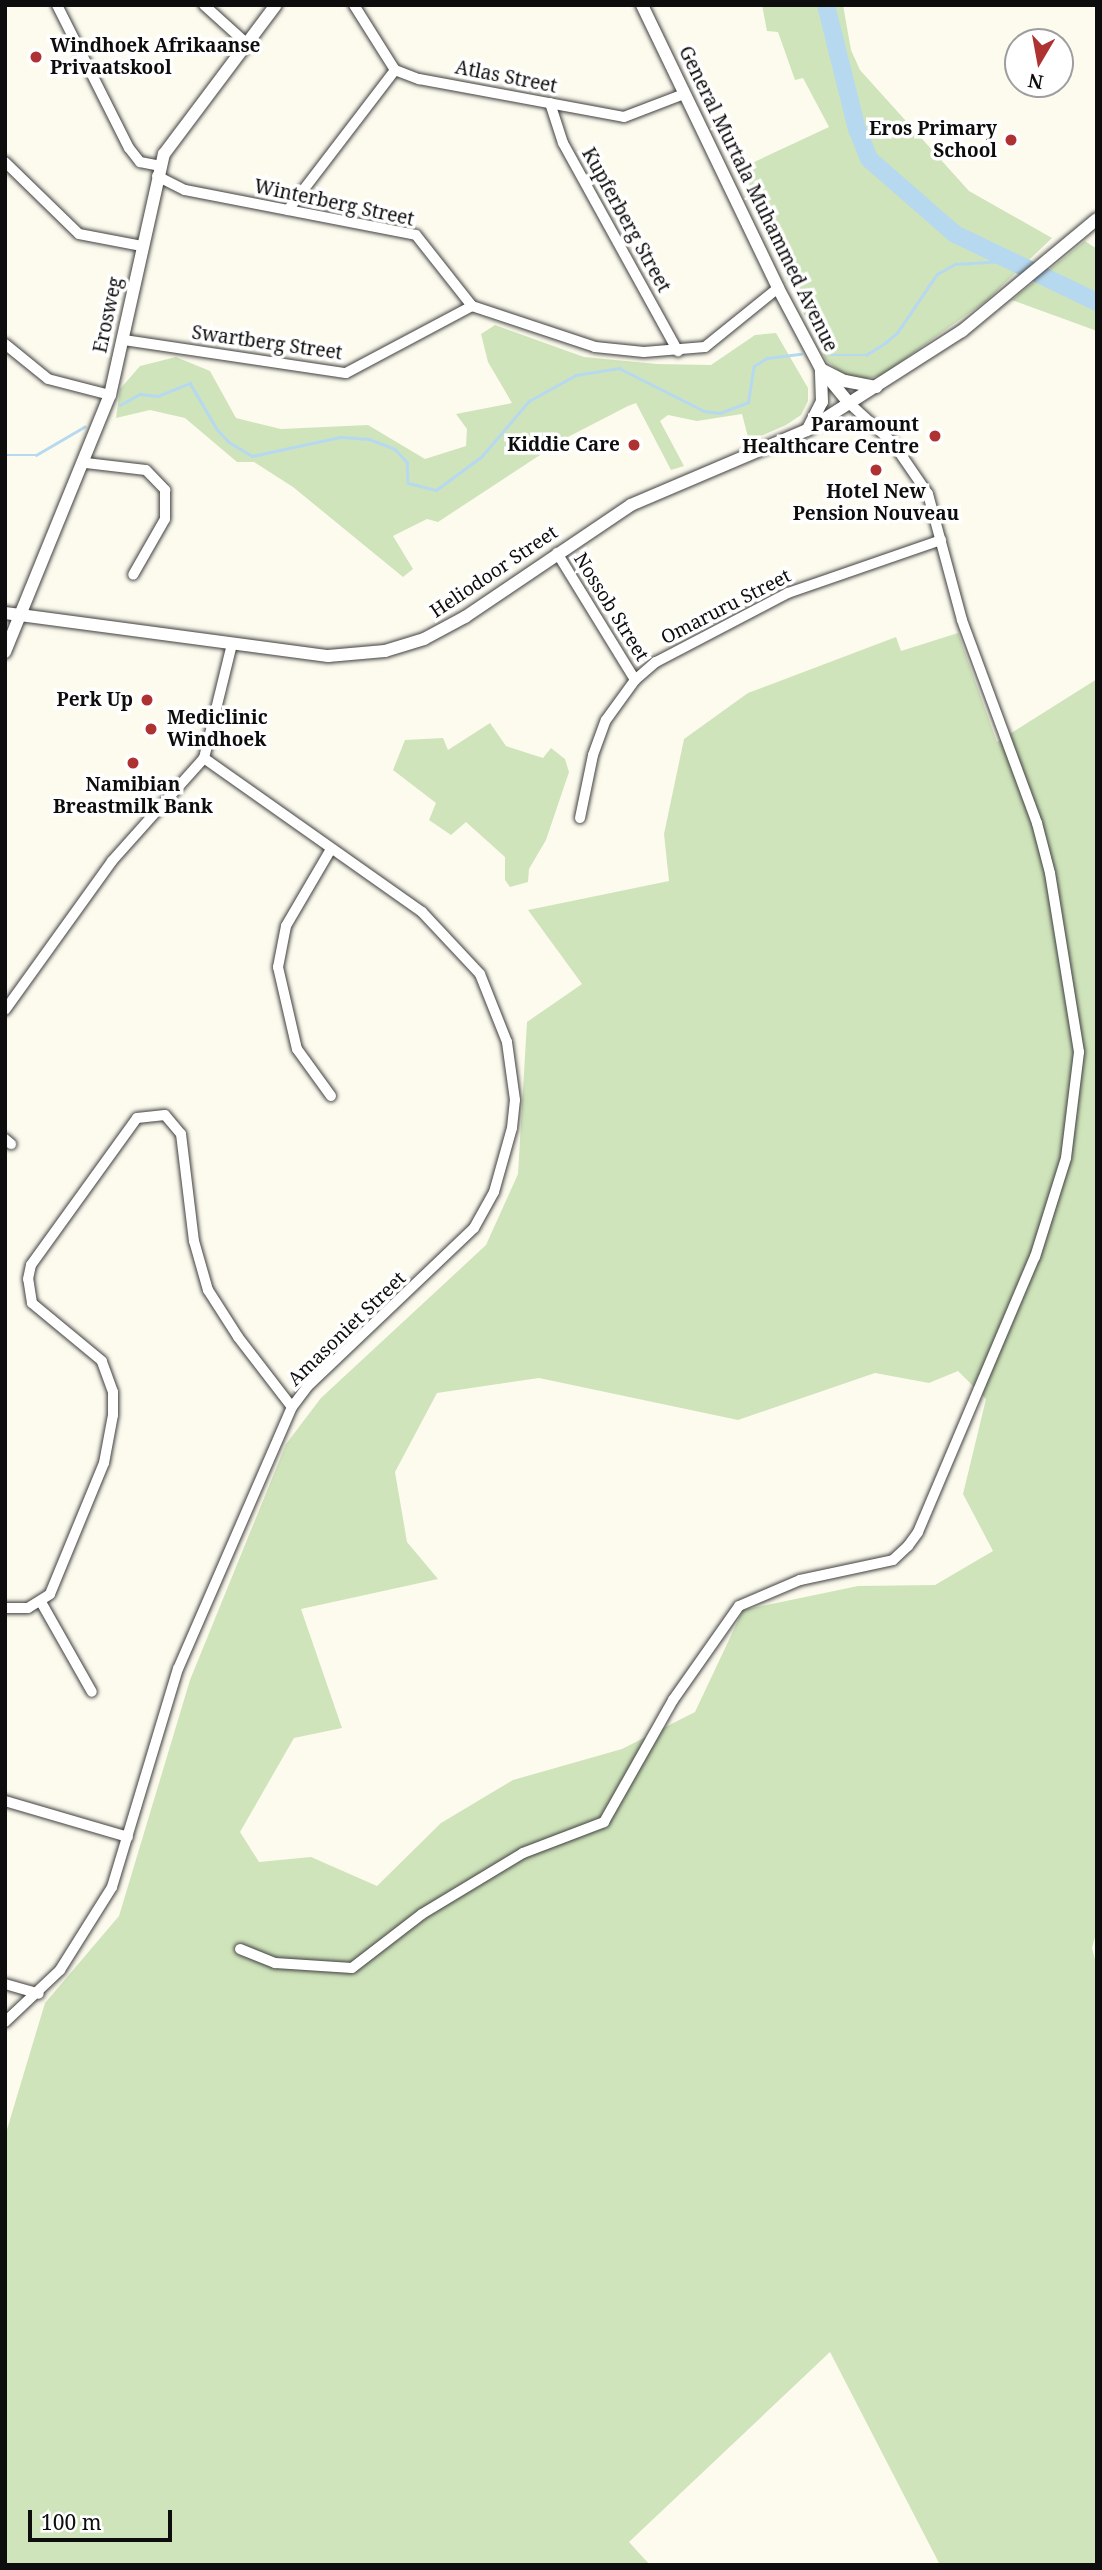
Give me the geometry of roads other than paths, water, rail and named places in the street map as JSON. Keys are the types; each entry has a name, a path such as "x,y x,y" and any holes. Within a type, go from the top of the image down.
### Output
{"street":[{"name":"Winterberg Street","path":"57,5 129,148 140,162 159,171 185,190 416,235 472,306"},
{"path":"204,5 246,43"},
{"name":"Erosweg","path":"5,652 86,463 110,395 159,171 172,142 276,5"},
{"path":"288,210 396,70 354,5"},
{"name":"General Murtala Muhammed Avenue","path":"642,5 778,288 821,369 849,404"},
{"name":"Atlas Street","path":"396,70 625,117 684,94"},
{"name":"Kupferberg Street","path":"550,103 563,143 678,351"},
{"path":"5,162 79,234 142,246"},
{"name":"Heliodoor Street","path":"5,613 328,656 385,652 447,629 631,505 677,482 807,430 942,345 1013,290 1048,257 1097,219"},
{"path":"472,306 595,347 678,351 717,341 778,288"},
{"name":"Swartberg Street","path":"124,340 346,373 472,306"},
{"path":"5,344 48,379 110,395"},
{"path":"821,369 845,382 876,387"},
{"path":"807,430 822,402 821,369"},
{"path":"240,1949 275,1963 352,1968 422,1914 523,1853 604,1822 673,1700 739,1606 800,1580 893,1560 918,1532 1035,1257 1066,1158 1075,1106 1079,1052 1050,873 1009,748 962,620 941,540 915,471 893,443 849,404"},
{"path":"86,463 146,470 165,490 165,519 133,575"},
{"name":"Omaruru Street","path":"580,818 598,737 615,704 635,680 678,647 759,607 830,576 941,540"},
{"name":"Nossob Street","path":"557,553 635,680"},
{"path":"5,1010 112,861 205,758 232,644"},
{"name":"Amasoniet Street","path":"5,2022 38,1994 60,1970 106,1899 128,1837 178,1669 292,1407 308,1386 474,1228 501,1175 515,1100 500,1016 480,974 422,912 205,758"},
{"path":"331,849 286,926 278,967 297,1049 331,1096"},
{"path":"5,1608 28,1608 41,1602 55,1585 104,1463 112,1430 113,1392 102,1361 32,1303 27,1279 38,1249 137,1118 165,1115 181,1134 194,1241 208,1290 238,1338 292,1407"},
{"path":"41,1602 92,1692"},
{"path":"5,1801 128,1837"},
{"path":"5,1984 38,1994"}],"waterway":[{"path":"826,5 857,129 869,159 955,234 1097,302"},
{"path":"831,355 866,355 885,343 897,333 937,274 955,264 1004,261"},
{"path":"120,405 140,394 158,396 190,383 217,429 229,442 252,456 341,437 369,439 395,449 407,462 408,483 436,490 481,457 529,401 576,375 619,368 704,411 720,413 748,402 754,366 767,358 801,354"},
{"path":"5,455 36,455 84,427"}],"place":[{"name":"Windhoek Afrikaanse Privaatskool","path":"36,57"},
{"name":"Eros Primary School","path":"1011,140"},
{"name":"Paramount Healthcare Centre","path":"935,436"},
{"name":"Kiddie Care","path":"634,445"},
{"name":"Hotel New Pension Nouveau","path":"876,470"},
{"name":"Perk Up","path":"147,700"},
{"name":"Mediclinic Windhoek","path":"151,729"},
{"name":"Namibian Breastmilk Bank","path":"133,763"}]}
